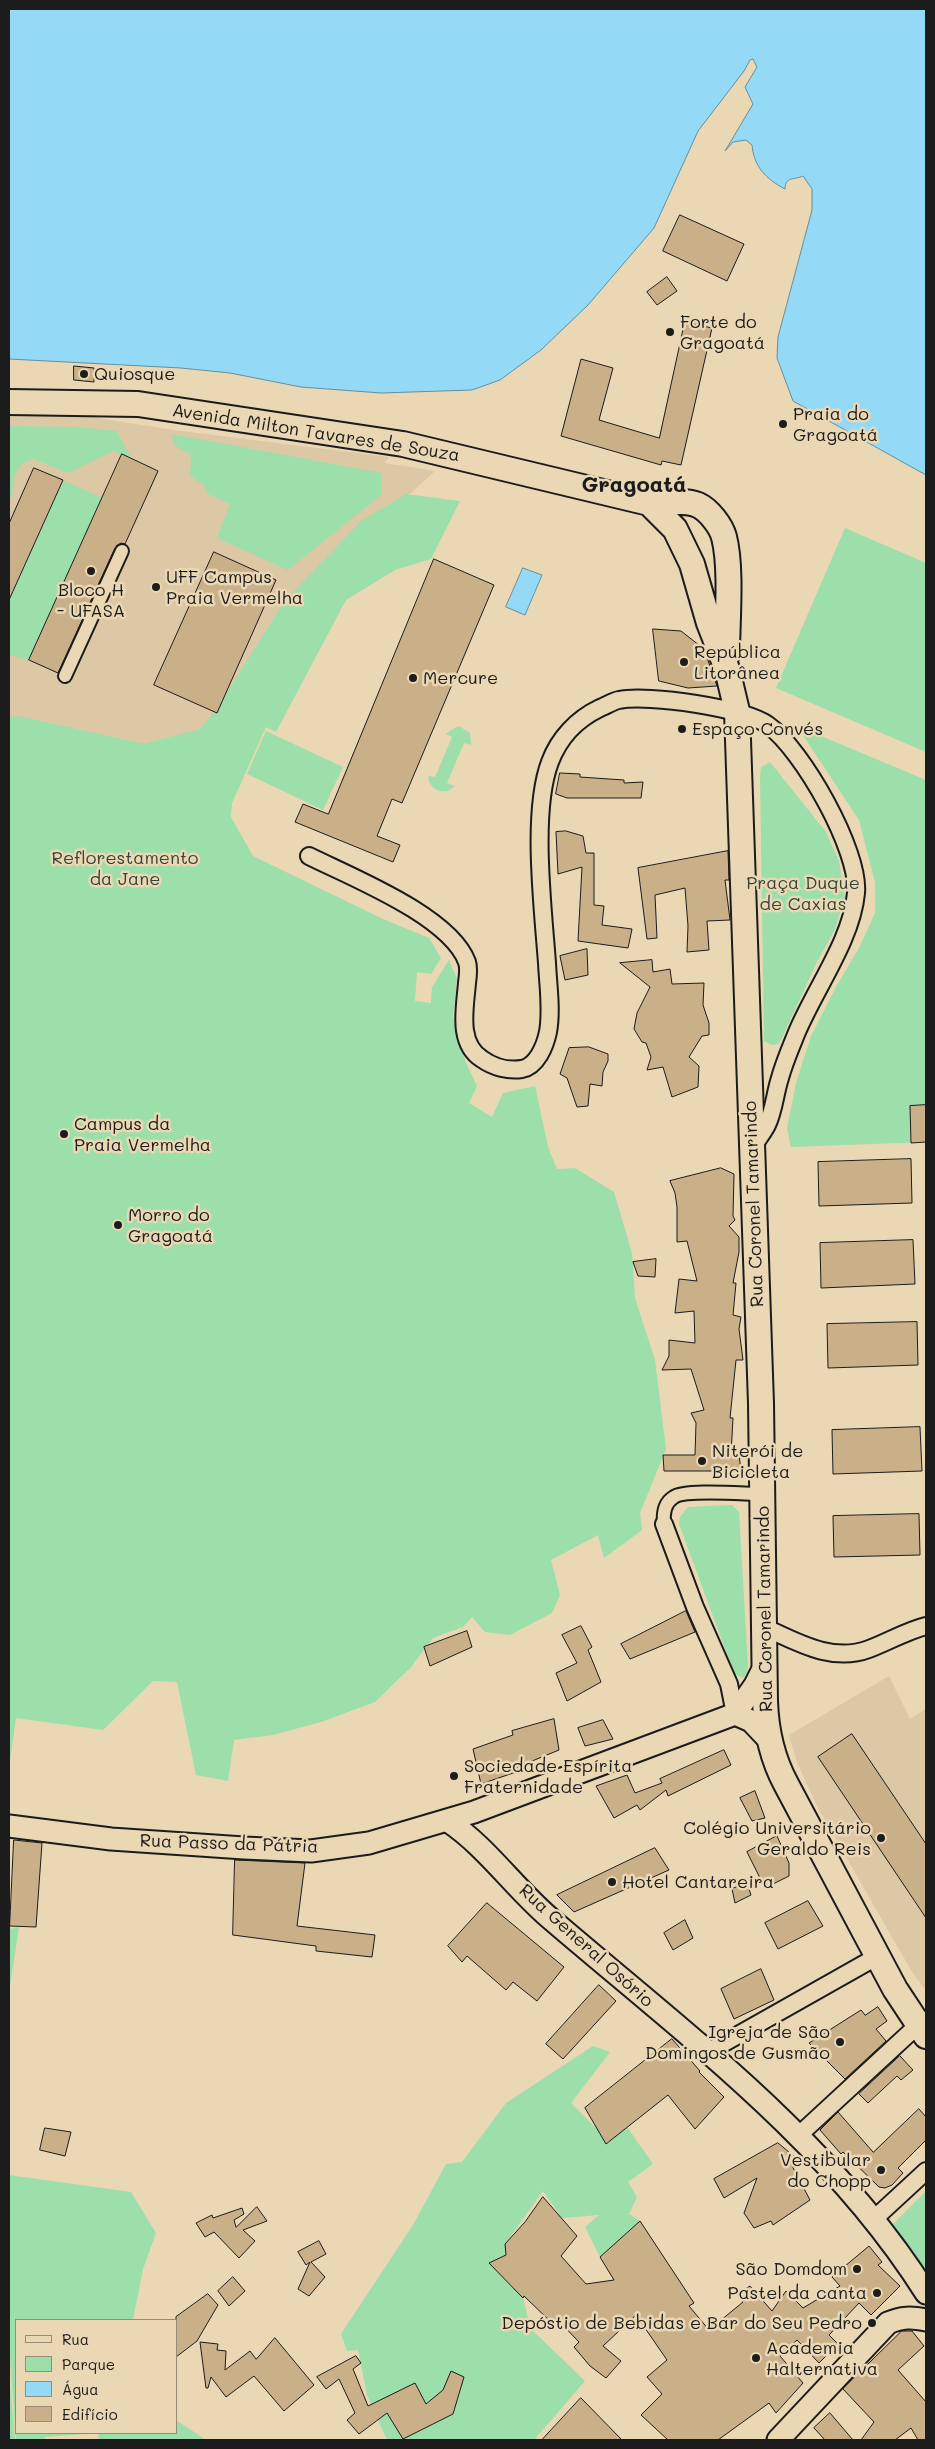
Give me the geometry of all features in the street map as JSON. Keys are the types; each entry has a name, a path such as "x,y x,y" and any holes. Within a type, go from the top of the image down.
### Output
{"main road":[{"name":"Avenida Milton Tavares de Souza","path":"9,402 138,404 374,440 468,458 648,503"},
{"name":"Rua Coronel Tamarindo","path":"648,503 682,502 698,505 714,519 724,535 726,553 727,669"},
{"name":"Rua Coronel Tamarindo","path":"648,503 669,522 680,538 692,564 709,623 727,669 737,711 762,1494 765,1708 769,1740 779,1770 895,1989 922,2031"},
{"path":"680,538 684,529 692,523 714,519"},
{"path":"692,564 709,565 726,553"}],"street":[{"path":"65,676 122,551"},
{"path":"308,856 418,912 440,928 455,943 468,964 465,1031 469,1046 477,1056 492,1066 517,1070 529,1067 540,1054 548,1034 549,1012 542,897 541,811 550,764 564,736 584,716 619,700 656,699 737,711 767,723 782,737 810,775 842,832 853,861 857,889 852,920 797,1032 780,1077 768,1122 752,1148"},
{"path":"735,1714 729,1684 696,1607 664,1524 666,1504 674,1496 687,1493 762,1494"},
{"path":"764,1627 821,1651 839,1655 867,1650 926,1626"},
{"path":"735,1714 755,1685 765,1665"},
{"path":"735,1714 751,1720 769,1740"},
{"name":"Rua Passo da Pátria","path":"9,1826 111,1839 311,1851 369,1843 474,1812 735,1714"},
{"path":"470,1836 474,1812"},
{"name":"Rua General Osório","path":"448,1821 470,1836 546,1915 708,2052 799,2135 874,2219 926,2293"},
{"path":"708,2052 878,1956"},
{"path":"799,2135 922,2031"},
{"path":"874,2219 926,2171"},
{"path":"778,2440 888,2323 899,2318 911,2317 926,2320"}],"shaded area":[{"name":"Campus da Praia Vermelha","path":"9,415 85,416 174,430 389,457 385,463 435,471 316,579 223,719 9,1403"},
{"name":"Colégio Universitário Geraldo Reis","path":"889,1676 910,1719 926,1709 926,1990 914,1975 817,1806 797,1762 789,1735"}],"green space":[{"path":"9,426 79,427 117,431 131,458 113,451 68,473 33,459 25,463 17,471 9,503"},
{"path":"172,434 382,473 381,495 288,570 217,538 230,504 208,494 204,485 190,476 191,455 174,445"},
{"path":"63,480 102,498 29,660 9,655 9,599"},
{"name":"Reflorestamento da Jane","path":"406,494 460,501 431,559 395,570 346,600 276,732 266,727 232,803 231,817 253,856 383,919 429,938 441,958 431,974 417,972 415,1001 431,1003 432,987 449,960 457,979 453,1016 466,1063 477,1086 469,1103 492,1117 503,1093 535,1086 548,1147 557,1169 575,1168 614,1192 632,1253 635,1298 655,1360 666,1449 640,1513 642,1530 604,1558 598,1535 551,1560 560,1595 552,1613 510,1635 485,1632 472,1617 463,1627 433,1638 411,1667 375,1702 321,1722 273,1735 234,1740 228,1781 196,1775 177,1682 153,1681 103,1730 16,1718 9,1767 9,717 18,716 144,744 200,729 216,710 284,602 361,521"},
{"path":"845,528 926,563 926,752 776,688"},
{"path":"459,726 470,733 471,745 464,743 447,783 455,786 447,791 439,791 432,786 428,778 429,776 435,777 452,737 446,734"},
{"path":"797,726 926,780 926,1142 791,1147 787,1128 796,1083 811,1036 837,985 859,948 875,913 875,882 859,820"},
{"path":"266,731 343,767 323,810 247,774"},
{"name":"Praça Duque de Caxias","path":"770,762 826,832 839,861 845,897 835,929 817,962 779,1044 772,1045 764,1041 760,778 761,767"},
{"path":"732,1505 739,1512 748,1666 747,1673 743,1678 735,1674 732,1668 679,1524 680,1517 688,1507"},
{"path":"19,1927 9,1994 9,1929"},
{"path":"593,2046 610,2052 571,2103 597,2129 606,2143 627,2127 653,2164 628,2182 637,2197 629,2214 640,2221 600,2257 585,2227 599,2215 562,2218 543,2191 505,2244 506,2255 490,2263 523,2298 531,2329 585,2381 534,2440 387,2440 367,2395 358,2350 347,2351 341,2334 413,2225 446,2164 462,2162 506,2103"},
{"path":"9,2175 131,2192 156,2233 143,2269 133,2319 15,2319 15,2427 9,2346"},
{"path":"926,2191 926,2276 891,2226"},
{"path":"9,2371 15,2440 9,2440"},
{"path":"178,2421 206,2440 99,2440 98,2434 178,2434"},
{"path":"16,2434 85,2434 45,2437 44,2440 16,2440"}],"water":[{"path":"9,9 926,9 926,475 793,401 777,358 778,337 812,210 812,189 803,176 789,180 785,185 785,189 772,181 758,166 752,145 746,140 733,142 725,151 753,104 745,87 757,67 753,59 750,60 744,71 698,131 654,228 588,305 541,350 500,380 472,390 381,393 301,387 230,373 181,368 9,359"},
{"path":"523,568 542,575 525,615 506,607"}],"building":[{"path":"680,215 744,244 727,281 663,251"},
{"path":"667,277 677,291 657,305 647,292"},
{"path":"685,322 712,328 681,465 662,461 661,465 561,436 581,359 613,368 599,420 659,438"},
{"name":"Quiosque","path":"74,366 94,368 94,382 74,380"},
{"name":"Bloco H - UFASA","path":"122,454 158,471 125,544 121,543 115,548 58,673 29,660"},
{"path":"34,468 63,480 9,600 9,524"},
{"path":"214,552 276,580 217,713 154,685"},
{"path":"434,559 494,585 402,803 392,799 377,836 400,845 393,862 295,822 303,804 328,814"},
{"name":"República Litorânea","path":"653,629 681,631 704,649 717,686 688,688 659,681"},
{"path":"560,773 580,774 580,777 624,780 624,783 643,782 641,798 567,798 556,794"},
{"path":"566,831 583,836 586,853 594,853 594,905 604,906 602,925 632,929 628,948 578,941 582,867 558,874 556,832"},
{"path":"728,851 729,880 725,880 730,920 707,921 709,950 687,952 688,926 685,888 655,895 657,938 647,939 638,868"},
{"path":"587,949 588,975 565,980 560,956"},
{"path":"652,960 653,972 670,969 672,984 704,983 703,1005 709,1023 709,1035 702,1036 689,1057 699,1066 698,1087 672,1097 663,1067 647,1070 651,1057 646,1043 642,1042 634,1029 637,1013 650,987 620,963"},
{"path":"589,1047 608,1054 608,1061 603,1072 602,1086 590,1084 588,1106 577,1107 567,1078 560,1074 569,1048"},
{"path":"926,1105 926,1142 911,1143 910,1106"},
{"path":"911,1159 912,1203 819,1206 818,1162"},
{"path":"721,1168 734,1174 733,1216 735,1220 729,1226 739,1237 739,1252 733,1283 736,1283 733,1315 741,1317 739,1329 743,1360 736,1360 730,1418 733,1418 731,1455 739,1454 741,1471 664,1471 663,1455 695,1455 696,1423 691,1413 704,1410 691,1369 662,1370 669,1356 669,1340 695,1343 694,1311 675,1313 679,1279 697,1281 687,1241 677,1242 677,1207 675,1193 670,1181"},
{"path":"913,1240 915,1284 821,1288 820,1243"},
{"path":"656,1259 655,1277 638,1276 633,1262"},
{"path":"917,1322 918,1365 828,1368 827,1324"},
{"path":"920,1427 922,1471 833,1474 832,1430"},
{"path":"919,1514 920,1555 834,1557 833,1516"},
{"path":"686,1611 695,1632 630,1659 621,1644"},
{"path":"581,1626 592,1647 588,1650 601,1682 567,1701 556,1673 577,1663 562,1635"},
{"path":"467,1631 472,1647 430,1666 424,1647"},
{"path":"554,1719 559,1750 515,1768 516,1772 481,1784 473,1749 513,1735 512,1731"},
{"path":"603,1720 613,1739 585,1746 578,1728"},
{"path":"852,1734 926,1844 926,1918 818,1757"},
{"path":"724,1750 731,1765 668,1796 666,1790 640,1810 637,1805 614,1818 596,1786 627,1775 635,1793 662,1783 660,1779"},
{"path":"755,1791 765,1818 752,1821 740,1798"},
{"path":"777,1836 789,1863 789,1876 765,1888 747,1852"},
{"path":"14,1840 42,1843 36,1927 10,1926"},
{"name":"Hotel Cantareira","path":"655,1848 669,1870 574,1912 557,1895"},
{"path":"235,1860 305,1863 297,1926 375,1935 372,1957 316,1951 316,1946 233,1935"},
{"path":"747,1883 751,1895 735,1903 732,1889"},
{"path":"808,1901 823,1926 778,1949 765,1923"},
{"path":"487,1903 564,1967 537,2001 513,1982 506,1990 467,1956 462,1962 448,1946"},
{"path":"685,1920 693,1938 673,1950 664,1933"},
{"path":"761,1969 774,2000 734,2019 721,1989"},
{"path":"599,1985 616,2001 563,2059 546,2044"},
{"name":"Igreja de São Domingos de Gusmão","path":"878,2007 887,2021 876,2029 886,2041 845,2079 809,2043 861,2010 865,2015"},
{"path":"672,2039 699,2072 724,2097 695,2129 668,2095 606,2144 585,2108"},
{"path":"900,2056 913,2070 901,2080 897,2076 868,2103 859,2094"},
{"path":"919,2109 926,2117 926,2140 898,2168 903,2173 892,2185 885,2188 879,2187 843,2152 841,2154 820,2130 838,2112 873,2152"},
{"path":"45,2128 71,2132 65,2156 40,2150"},
{"path":"778,2143 795,2157 789,2160 810,2200 773,2225 771,2221 754,2228 744,2213 757,2178 724,2198 714,2179"},
{"path":"543,2197 577,2236 561,2256 586,2284 614,2280 600,2257 640,2221 694,2303 689,2306 709,2330 743,2302 737,2294 750,2286 772,2311 786,2291 803,2308 840,2286 832,2277 869,2246 882,2262 878,2265 900,2286 871,2315 859,2303 829,2335 838,2344 819,2363 797,2340 780,2356 803,2383 776,2413 769,2403 718,2440 668,2440 641,2415 662,2394 647,2377 667,2360 636,2315 603,2346 621,2361 606,2378 590,2366 574,2347 579,2342 556,2318 553,2324 524,2296 523,2298 489,2263 506,2255 505,2244 525,2222"},
{"path":"257,2207 267,2221 243,2230 255,2241 239,2258 214,2232 205,2237 196,2223 212,2215 213,2218 242,2208 244,2214 234,2220 236,2227"},
{"path":"319,2241 326,2254 311,2262 325,2277 309,2296 298,2289 310,2262 306,2265 298,2252"},
{"path":"233,2277 245,2291 229,2306 218,2291"},
{"path":"208,2294 218,2305 197,2341 178,2355 178,2319 176,2317"},
{"path":"902,2331 912,2331 924,2346 898,2370 926,2402 926,2440 918,2440 911,2428 895,2440 861,2440 874,2422 843,2389"},
{"path":"275,2338 314,2385 284,2411 254,2376 226,2397 211,2377 208,2388 206,2388 200,2342 218,2344 217,2350 226,2351 225,2370 250,2351 256,2359"},
{"path":"356,2356 361,2363 353,2369 368,2406 415,2383 426,2404 443,2390 451,2371 464,2377 453,2414 403,2439 387,2413 359,2434 347,2420 355,2413 339,2379 326,2389 317,2377"},
{"path":"581,2398 622,2440 542,2440"},
{"path":"830,2413 853,2440 825,2440 814,2428"}],"place":[{"name":"Forte do Gragoatá","path":"670,332"},
{"name":"Quiosque","path":"84,374"},
{"name":"Praia do Gragoatá","path":"783,424"},
{"name":"Bloco H - UFASA","path":"91,571"},
{"name":"UFF Campus Praia Vermelha","path":"156,587"},
{"name":"República Litorânea","path":"684,662"},
{"name":"Mercure","path":"413,678"},
{"name":"Espaço Convés","path":"682,729"},
{"name":"Campus da Praia Vermelha","path":"64,1134"},
{"name":"Morro do Gragoatá","path":"118,1225"},
{"name":"Niterói de Bicicleta","path":"702,1461"},
{"name":"Sociedade Espírita Fraternidade","path":"454,1776"},
{"name":"Colégio Universitário Geraldo Reis","path":"881,1838"},
{"name":"Hotel Cantareira","path":"612,1882"},
{"name":"Igreja de São Domingos de Gusmão","path":"840,2042"},
{"name":"Vestibular do Chopp","path":"881,2170"},
{"name":"São Domdom","path":"857,2269"},
{"name":"Pastel da canta","path":"877,2293"},
{"name":"Depóstio de Bebidas e Bar do Seu Pedro","path":"872,2323"},
{"name":"Academia Halternativa","path":"756,2358"}],"district":[{"name":"Gragoatá","path":"634,485"}]}
